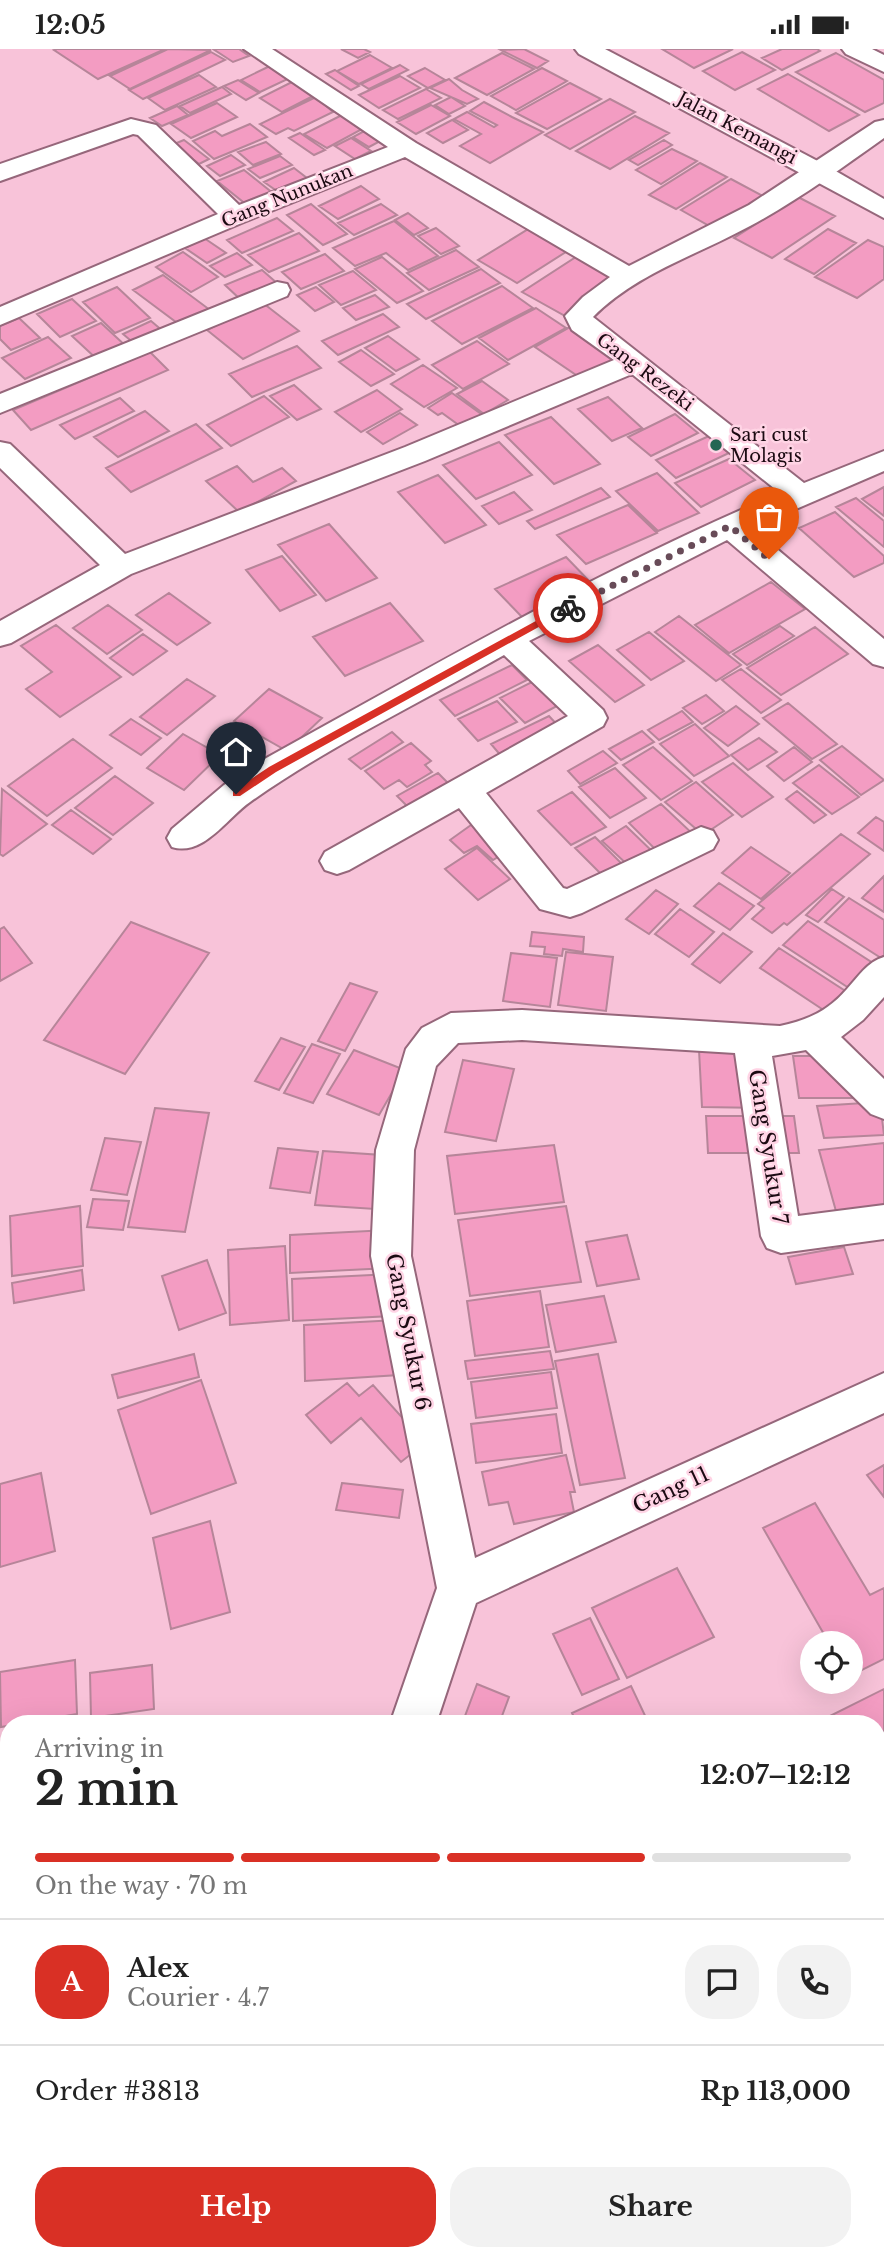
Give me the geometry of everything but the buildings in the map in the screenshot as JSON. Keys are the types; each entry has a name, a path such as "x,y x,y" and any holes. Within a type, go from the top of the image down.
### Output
{"street":[{"path":"256,49 407,148 630,278"},
{"name":"Jalan Kemangi","path":"587,49 818,171 884,210"},
{"path":"854,49 884,65"},
{"path":"0,173 131,126 147,130 235,216"},
{"name":"Gang Rezeki","path":"802,496 635,362 582,324 579,316 587,306 630,278 742,220 884,127"},
{"name":"Gang Nunukan","path":"0,317 235,216 407,148"},
{"path":"0,404 277,290"},
{"path":"0,635 120,567 415,454 635,362"},
{"path":"0,451 120,567"},
{"path":"184,838 236,794 273,770 507,639 730,526 884,460"},
{"path":"730,526 884,656"},
{"path":"337,860 591,718 507,639"},
{"path":"463,788 552,899 570,903 701,840"},
{"name":"Gang Syukur 6","path":"459,1588 391,1256 395,1150 419,1060 435,1039 451,1028 522,1025 780,1041 814,1035 846,1016 884,971"},
{"path":"814,1035 884,1103"},
{"name":"Gang Syukur 7","path":"751,1039 781,1236 884,1222"},
{"name":"Gang 11","path":"459,1588 884,1392"},
{"path":"416,1715 459,1588"}],"way so far":[{"path":"568,608 730,526 769,559"}],"place":[{"name":"Sari cust Molagis","path":"716,445"}],"route":[{"path":"236,794 273,770 507,639 568,608"}]}
